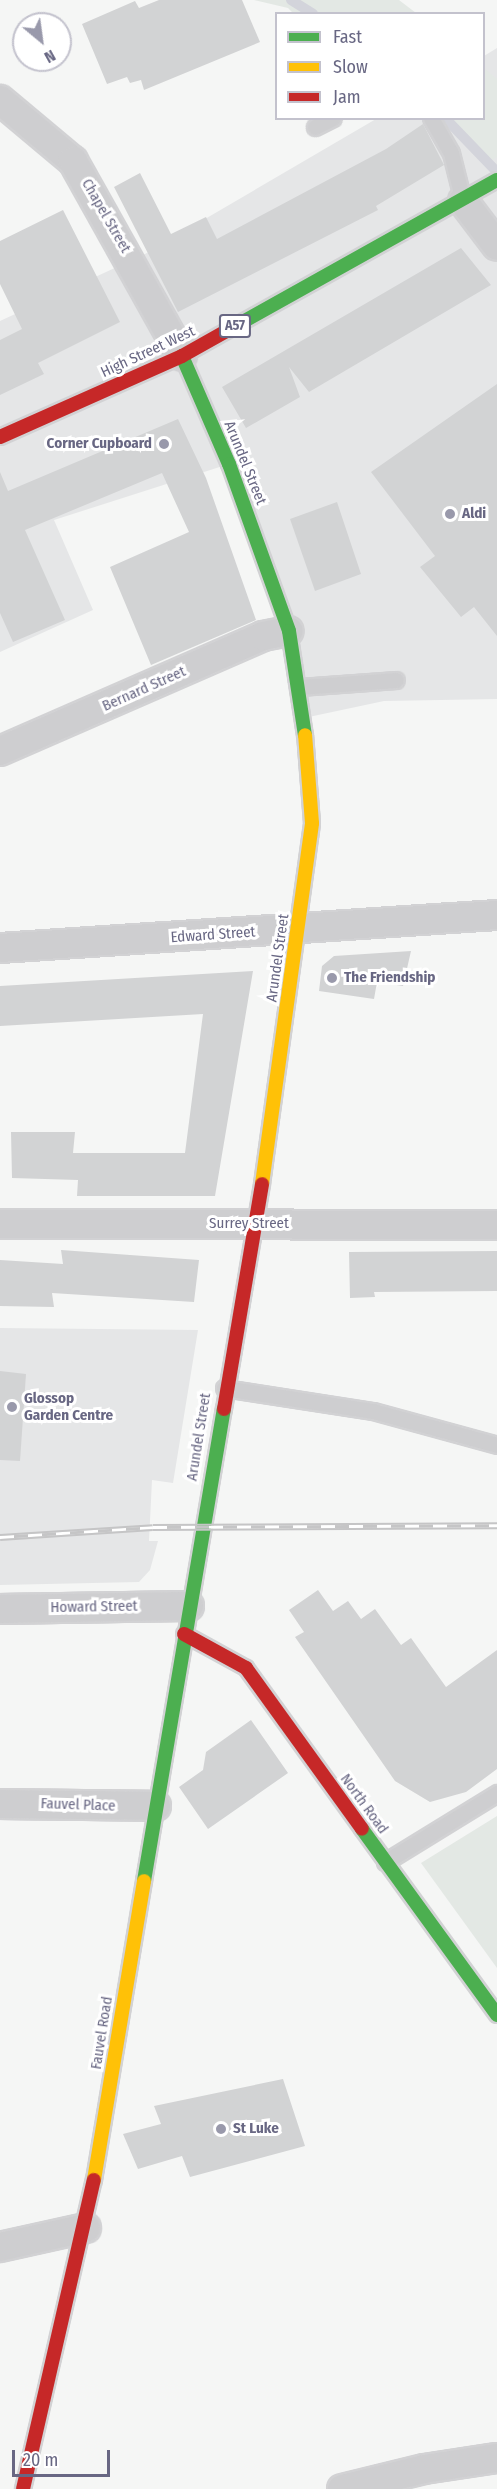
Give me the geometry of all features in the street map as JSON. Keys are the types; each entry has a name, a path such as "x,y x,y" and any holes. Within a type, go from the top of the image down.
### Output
{"street":[{"name":"Chapel Street","path":"0,100 74,161 182,356"},
{"name":"A57","path":"463,201 497,180"},
{"name":"High Street West","path":"0,437 182,356 463,201"},
{"path":"463,201 497,246"},
{"name":"Arundel Street","path":"182,356 229,464 289,631 300,687 312,823 269,1141 252,1224 190,1592"},
{"name":"Bernard Street","path":"0,751 262,636 289,631"},
{"name":"Edward Street","path":"0,948 497,915"},
{"name":"Surrey Street","path":"0,1224 497,1225"},
{"name":"Howard Street","path":"0,1609 190,1592"},
{"name":"Fauvel Road","path":"23,2489 86,2228 190,1592"},
{"name":"North Road","path":"184,1634 246,1668 497,2015"},
{"name":"Fauvel Place","path":"0,1804 156,1806"},
{"path":"0,2247 86,2228"},
{"path":"342,2489 424,2469 497,2458"}],"lane":[{"path":"315,127 329,120"},
{"path":"432,120 451,153 463,201"},
{"path":"300,687 396,680"},
{"path":"224,1388 373,1411 497,1445"},
{"path":"386,1862 497,1793"}],"shaded area":[{"path":"254,0 399,0 415,12 292,12 288,8"},
{"path":"497,48 497,699 384,701 304,718 229,464 54,520 93,610 0,652 0,321 145,254 374,120 485,120 485,55"},
{"path":"485,69 497,79 497,157 489,162 446,120 485,120"},
{"path":"0,1328 198,1330 173,1483 152,1480 149,1541 158,1541 150,1570 139,1582 0,1585"},
{"path":"497,1816 497,1968 421,1863"}],"building":[{"path":"159,0 242,0 260,42 144,90 141,80 130,83 127,77 107,84 82,24 135,1 139,8"},
{"path":"423,124 444,165 376,206 378,210 178,312 114,187 140,173 171,234 206,217 217,239 386,149"},
{"path":"63,210 120,322 38,363 44,374 0,395 0,340 22,329 0,284 0,241"},
{"path":"461,248 491,285 309,392 289,367 300,397 246,428 222,387"},
{"name":"Aldi","path":"497,384 497,636 474,607 461,617 420,567 435,556 371,472"},
{"path":"178,419 206,478 256,620 151,665 110,567 189,532 162,473 25,530 65,620 13,642 0,613 0,472 8,491"},
{"path":"337,502 361,574 315,591 290,519"},
{"path":"411,951 403,986 377,982 374,999 319,991 322,966 334,956"},
{"path":"253,971 215,1196 77,1196 78,1180 12,1178 11,1132 75,1132 73,1153 185,1153 203,1014 0,1026 0,986"},
{"path":"61,1250 199,1260 194,1302 52,1293 54,1307 0,1306 0,1260 63,1264"},
{"path":"497,1251 497,1291 374,1292 375,1297 350,1298 349,1252"},
{"name":"Glossop Garden Centre","path":"0,1371 26,1374 20,1461 0,1460"},
{"path":"318,1590 333,1611 348,1601 361,1619 375,1609 401,1645 411,1638 446,1687 497,1650 497,1769 466,1792 430,1802 395,1781 295,1637 304,1632 289,1610"},
{"path":"251,1720 288,1773 208,1829 179,1787 203,1770 206,1752"},
{"name":"St Luke","path":"283,2079 305,2146 190,2177 182,2156 138,2169 123,2134 161,2124 154,2106"}],"waterway":[{"path":"291,0 310,12"},
{"path":"447,120 497,172"}],"railway":[{"path":"0,1537 153,1527 497,1525"}],"traffic: fast":[{"path":"239,324 497,180"},
{"path":"182,356 229,464 289,631 305,735"},
{"path":"144,1881 224,1409"},
{"path":"362,1829 497,2015"}],"traffic: slow":[{"path":"262,1184 312,823 305,735"},
{"path":"94,2180 144,1881"}],"traffic: jam":[{"path":"0,437 182,356 239,324"},
{"path":"224,1409 262,1184"},
{"path":"184,1634 246,1668 362,1829"},
{"path":"23,2489 94,2180"}],"place":[{"name":"Corner Cupboard","path":"164,444"},
{"name":"Aldi","path":"450,514"},
{"name":"The Friendship","path":"332,978"},
{"name":"Glossop Garden Centre","path":"12,1407"},
{"name":"St Luke","path":"221,2129"}]}
